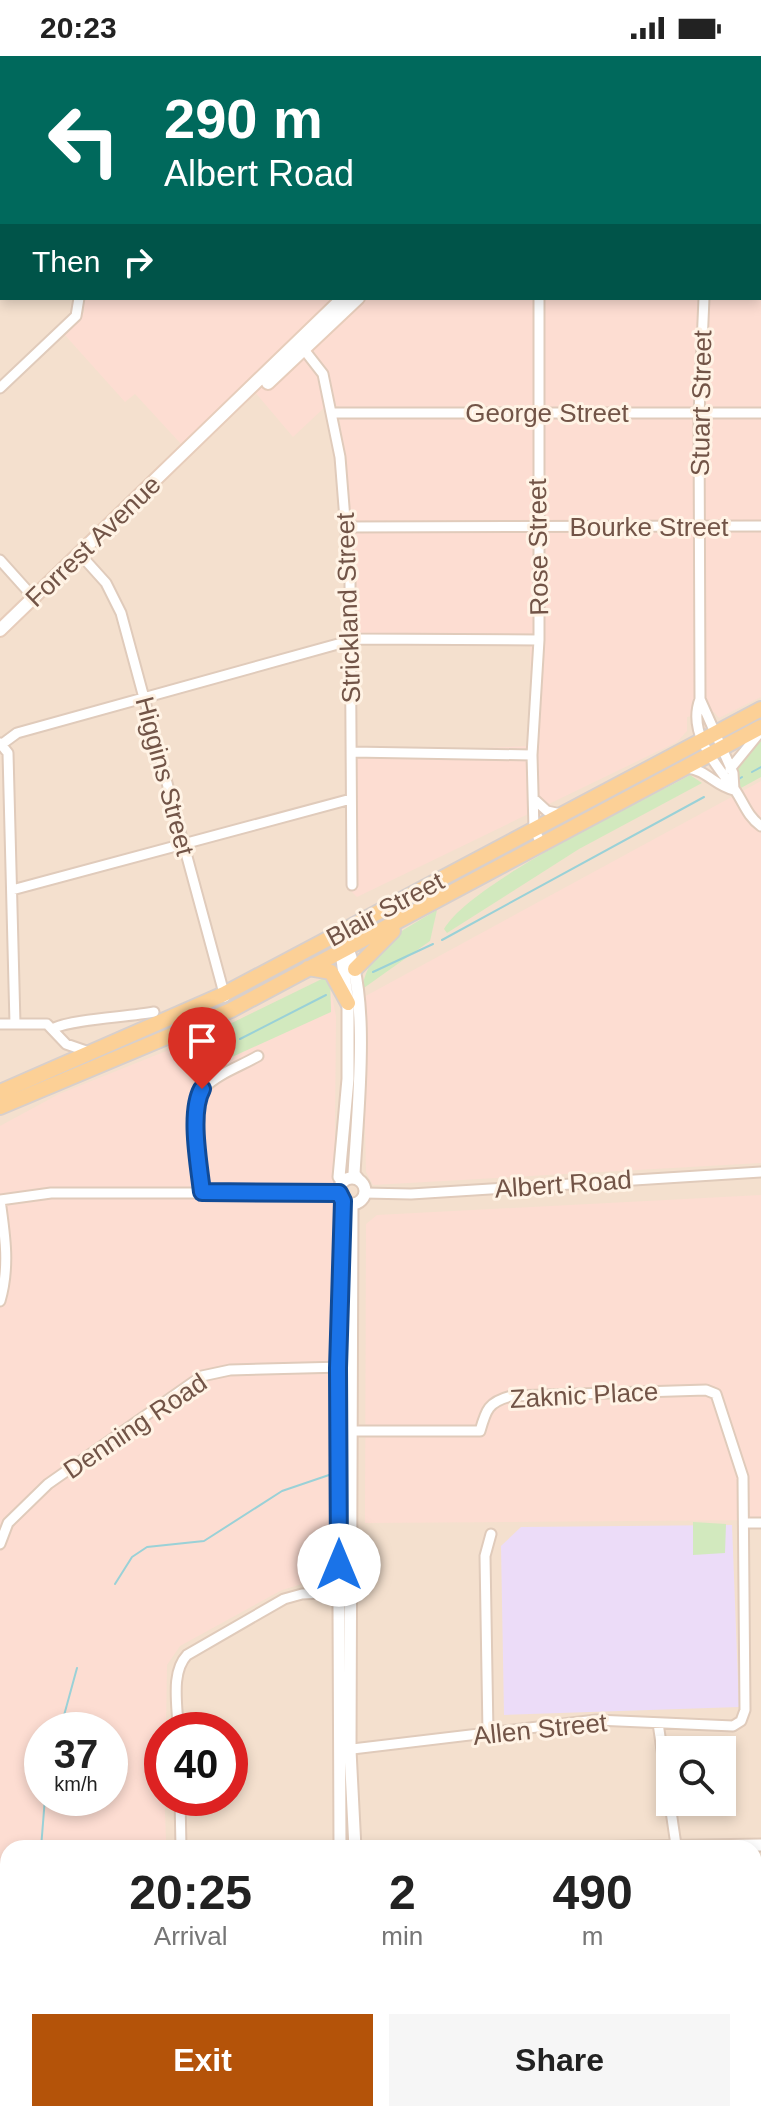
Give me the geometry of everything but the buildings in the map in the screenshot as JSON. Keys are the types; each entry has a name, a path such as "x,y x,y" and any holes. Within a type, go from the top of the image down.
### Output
{"main road":[{"path":"312,327 316,314 329,300"},
{"name":"Forrest Avenue","path":"301,346 312,327 341,300"},
{"name":"Forrest Avenue","path":"0,630 186,452 356,300"},
{"name":"Blair Street","path":"0,1107 224,994 761,709"},
{"name":"Blair Street","path":"0,1092 66,1063 91,1060 231,1010 761,729"},
{"path":"355,969 360,960 392,933 399,920"},
{"path":"308,968 331,972 348,1003"}],"street":[{"path":"0,388 76,316 79,300"},
{"name":"Rose Street","path":"539,300 537,512 541,527 539,640 532,755 534,829 541,843"},
{"name":"Stuart Street","path":"704,300 699,414 700,699 696,725 708,737 714,752"},
{"name":"Strickland Street","path":"301,346 323,374 333,413 346,527 352,642 352,885"},
{"name":"George Street","path":"333,413 761,413"},
{"name":"Bourke Street","path":"346,527 761,526"},
{"name":"Higgins Street","path":"79,553 115,597 224,994 231,1010"},
{"path":"0,560 35,599"},
{"path":"15,1024 8,753 1,743 17,733 352,642 539,640"},
{"path":"730,769 761,729"},
{"path":"352,752 532,755"},
{"path":"714,752 730,769 734,790"},
{"path":"714,752 723,779 734,790 751,818 761,826"},
{"path":"687,768 703,771 718,787 734,790"},
{"path":"533,796 538,806 561,814"},
{"path":"12,890 351,799"},
{"path":"0,1301 7,1254 0,1200 51,1193 202,1192 344,1195 361,1201 365,1193 354,1174 359,1079 355,969 340,933"},
{"path":"340,1840 346,1750 344,1195 339,1177 348,1079 345,949"},
{"path":"0,1024 53,1029 64,1024 112,1021 154,1012"},
{"path":"53,1029 66,1044 91,1060"},
{"path":"53,1029 66,1063"},
{"path":"202,1192 197,1147 199,1094 207,1085 258,1056"},
{"name":"Albert Road","path":"365,1193 411,1194 761,1172"},
{"path":"344,1195 358,1179"},
{"name":"Denning Road","path":"0,1544 8,1523 48,1484 202,1376 230,1370 344,1368"},
{"name":"Zaknic Place","path":"344,1432 480,1431 486,1408 493,1400 511,1396 706,1390 716,1394 722,1406 739,1461 745,1523"},
{"path":"745,1523 761,1523"},
{"name":"Allen Street","path":"346,1750 596,1720 738,1724 745,1710 745,1523"},
{"path":"488,1733 485,1556 491,1534"},
{"path":"178,1712 177,1675 187,1655 284,1599 302,1594 345,1592"},
{"path":"658,1723 675,1840"},
{"path":"346,1750 354,1840"},
{"path":"180,1816 181,1840"}],"shaded area":[{"path":"0,300 761,300 761,1840 0,1840"},
{"path":"84,300 761,300 761,697 719,718 714,712 687,717 687,731 677,742 357,897 351,891 348,754 532,746 530,640 355,636 339,406 325,407 293,437 249,385 182,445 135,394 125,402 64,334 84,312"},
{"path":"761,781 761,1163 373,1185 366,1172 362,998"},
{"path":"318,981 331,991 336,1016 331,1582 302,1584 282,1590 180,1646 167,1665 166,1712 144,1712 144,1816 165,1816 166,1840 0,1840 0,1126 59,1094 201,1037"},
{"path":"761,1195 761,1520 365,1523 366,1224 377,1215"},
{"path":"732,1525 739,1707 504,1715 501,1546 521,1527"}],"green space":[{"path":"761,741 761,777 741,788 735,772 739,762"},
{"path":"690,775 702,783 579,849 447,933 444,929 460,910 519,868"},
{"path":"437,910 430,941 361,990 372,961 388,941"},
{"path":"330,975 331,1012 210,1067 205,1049 211,1033"},
{"path":"693,1522 726,1524 725,1553 693,1555"}],"waterway":[{"path":"752,772 761,767"},
{"path":"736,781 742,777"},
{"path":"442,940 704,797"},
{"path":"373,972 433,944"},
{"path":"240,1039 326,995"},
{"path":"115,1584 132,1557 147,1547 204,1541 282,1491 329,1475"},
{"path":"65,1712 77,1668"},
{"path":"42,1840 44,1816"}],"route":[{"path":"202,1089 197,1101 197,1147 202,1192 339,1193 343,1201 338,1368 339,1565"}]}
